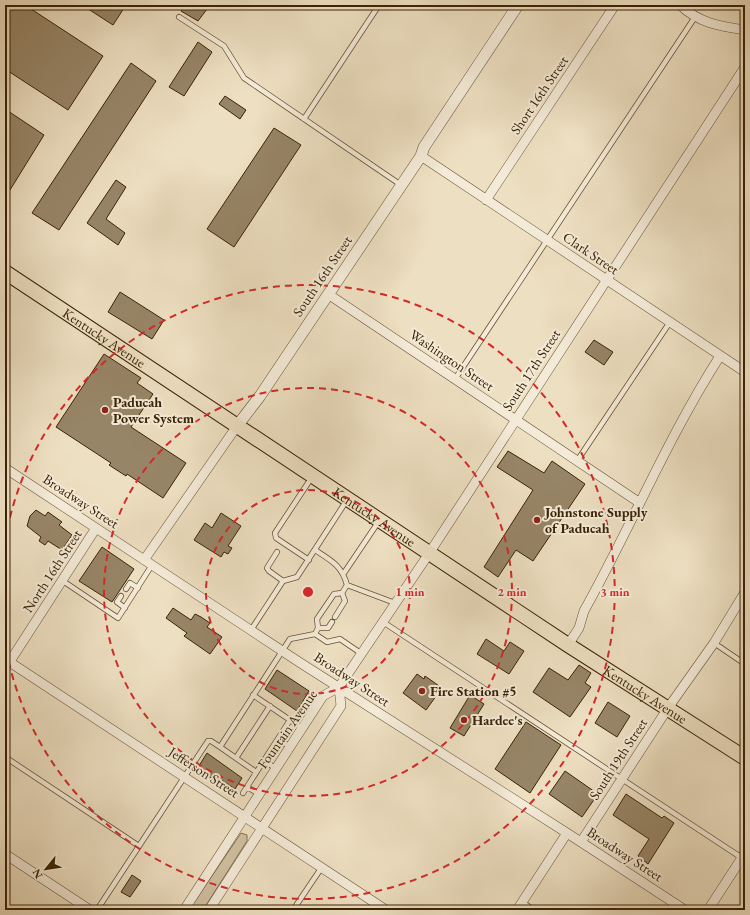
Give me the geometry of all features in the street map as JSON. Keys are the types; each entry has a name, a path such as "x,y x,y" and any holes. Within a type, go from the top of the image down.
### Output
{"main road":[{"name":"Kentucky Avenue","path":"5,272 430,552 568,645 745,758"}],"street":[{"name":"South 16th Street","path":"144,560 237,426 260,396 421,156 424,148 518,5"},
{"name":"Short 16th Street","path":"486,200 615,5"},
{"path":"680,5 693,17 695,16 717,25 745,30"},
{"name":"South 17th Street","path":"340,687 430,552 745,67"},
{"name":"Clark Street","path":"421,156 745,372"},
{"name":"Washington Street","path":"328,294 640,503"},
{"path":"568,645 579,628 584,611 698,391 720,356"},
{"name":"Broadway Street","path":"5,468 251,630 567,832 685,910"},
{"name":"North 16th Street","path":"7,663 63,581 96,528"},
{"name":"South 19th Street","path":"581,842 668,708 714,643 745,592"},
{"name":"Jefferson Street","path":"7,663 184,776 386,910"},
{"name":"Fountain Avenue","path":"184,910 323,696 340,687 341,706 209,910"},
{"path":"520,906 567,832"},
{"path":"5,854 90,910"},
{"path":"708,910 744,857"}],"lane":[{"path":"304,119 379,5"},
{"path":"455,379 695,16"},
{"path":"179,17 224,46 244,78 401,185"},
{"path":"578,461 670,322"},
{"path":"309,560 276,538 275,533 313,476"},
{"path":"251,630 282,581 297,577 348,499"},
{"path":"344,573 380,519"},
{"path":"315,550 332,561 344,573 347,585 342,593"},
{"path":"277,552 267,568 268,572 282,581"},
{"path":"63,581 118,618 152,565"},
{"path":"126,589 130,583 138,588"},
{"path":"347,585 395,603"},
{"path":"336,617 345,601 342,593"},
{"path":"314,634 318,628 317,619 334,594 342,593"},
{"path":"121,596 117,602 125,608"},
{"path":"318,628 328,628 332,622"},
{"path":"383,622 744,857"},
{"path":"220,747 290,639 314,634 327,642 340,639 362,654"},
{"path":"714,643 745,664"},
{"path":"253,695 302,728"},
{"path":"236,758 270,706"},
{"path":"243,793 290,720"},
{"path":"278,739 290,747"},
{"path":"97,910 208,741 211,741 256,772"},
{"path":"5,757 139,846"},
{"path":"264,760 276,768"},
{"path":"247,787 259,794"},
{"path":"293,910 322,867"},
{"path":"520,906 534,910"}],"shaded area":[{"path":"241,833 247,835 247,841 203,910 189,910"}],"building":[{"path":"5,5 25,5 103,56 68,110 5,69"},
{"path":"82,5 126,5 113,25"},
{"path":"184,5 210,5 198,21 181,11"},
{"path":"198,42 212,52 184,96 169,87"},
{"path":"131,63 156,81 59,230 32,213"},
{"path":"225,96 246,110 240,119 219,104"},
{"path":"5,109 44,135 5,198"},
{"path":"274,128 301,145 234,247 207,229"},
{"path":"116,180 126,187 106,219 125,233 118,245 87,223"},
{"path":"120,292 164,320 152,339 108,312"},
{"path":"594,340 613,352 604,365 585,352"},
{"name":"Paducah Power System","path":"104,354 141,378 137,383 153,394 131,427 186,463 163,498 127,474 126,476 109,465 111,463 56,427"},
{"name":"Johnstone Supply of Paducah","path":"508,451 544,473 552,461 585,484 533,561 516,550 498,577 484,567 533,490 497,467"},
{"path":"36,510 45,516 48,512 62,522 59,525 72,535 62,550 48,541 45,545 39,541 41,537 27,526 30,516"},
{"path":"221,513 241,526 228,546 232,548 228,554 224,552 221,557 194,540 205,523 212,528"},
{"path":"102,547 134,569 112,602 79,581"},
{"path":"173,608 191,620 195,614 201,617 210,623 207,627 222,637 210,654 184,636 187,633 166,618"},
{"path":"486,639 504,651 510,642 524,651 509,674 477,654"},
{"path":"579,665 591,673 585,683 591,687 570,717 533,692 549,668 568,680"},
{"path":"277,670 309,691 297,711 265,689"},
{"name":"Fire Station #5","path":"417,674 424,679 425,676 442,688 426,710 403,693"},
{"name":"Hardee's","path":"470,695 484,704 464,736 450,728"},
{"path":"608,702 630,716 617,737 595,723"},
{"path":"526,722 561,745 530,793 495,769"},
{"path":"207,753 242,778 235,789 214,775 211,778 197,769"},
{"path":"565,771 598,794 582,817 549,794"},
{"path":"626,794 662,818 664,816 674,823 648,864 638,856 649,839 613,815"},
{"path":"132,875 141,881 130,897 121,892"}],"place":[{"name":"Paducah Power System","path":"105,410"},
{"name":"Johnstone Supply of Paducah","path":"537,520"},
{"name":"Fire Station #5","path":"422,691"},
{"name":"Hardee's","path":"464,720"}]}
